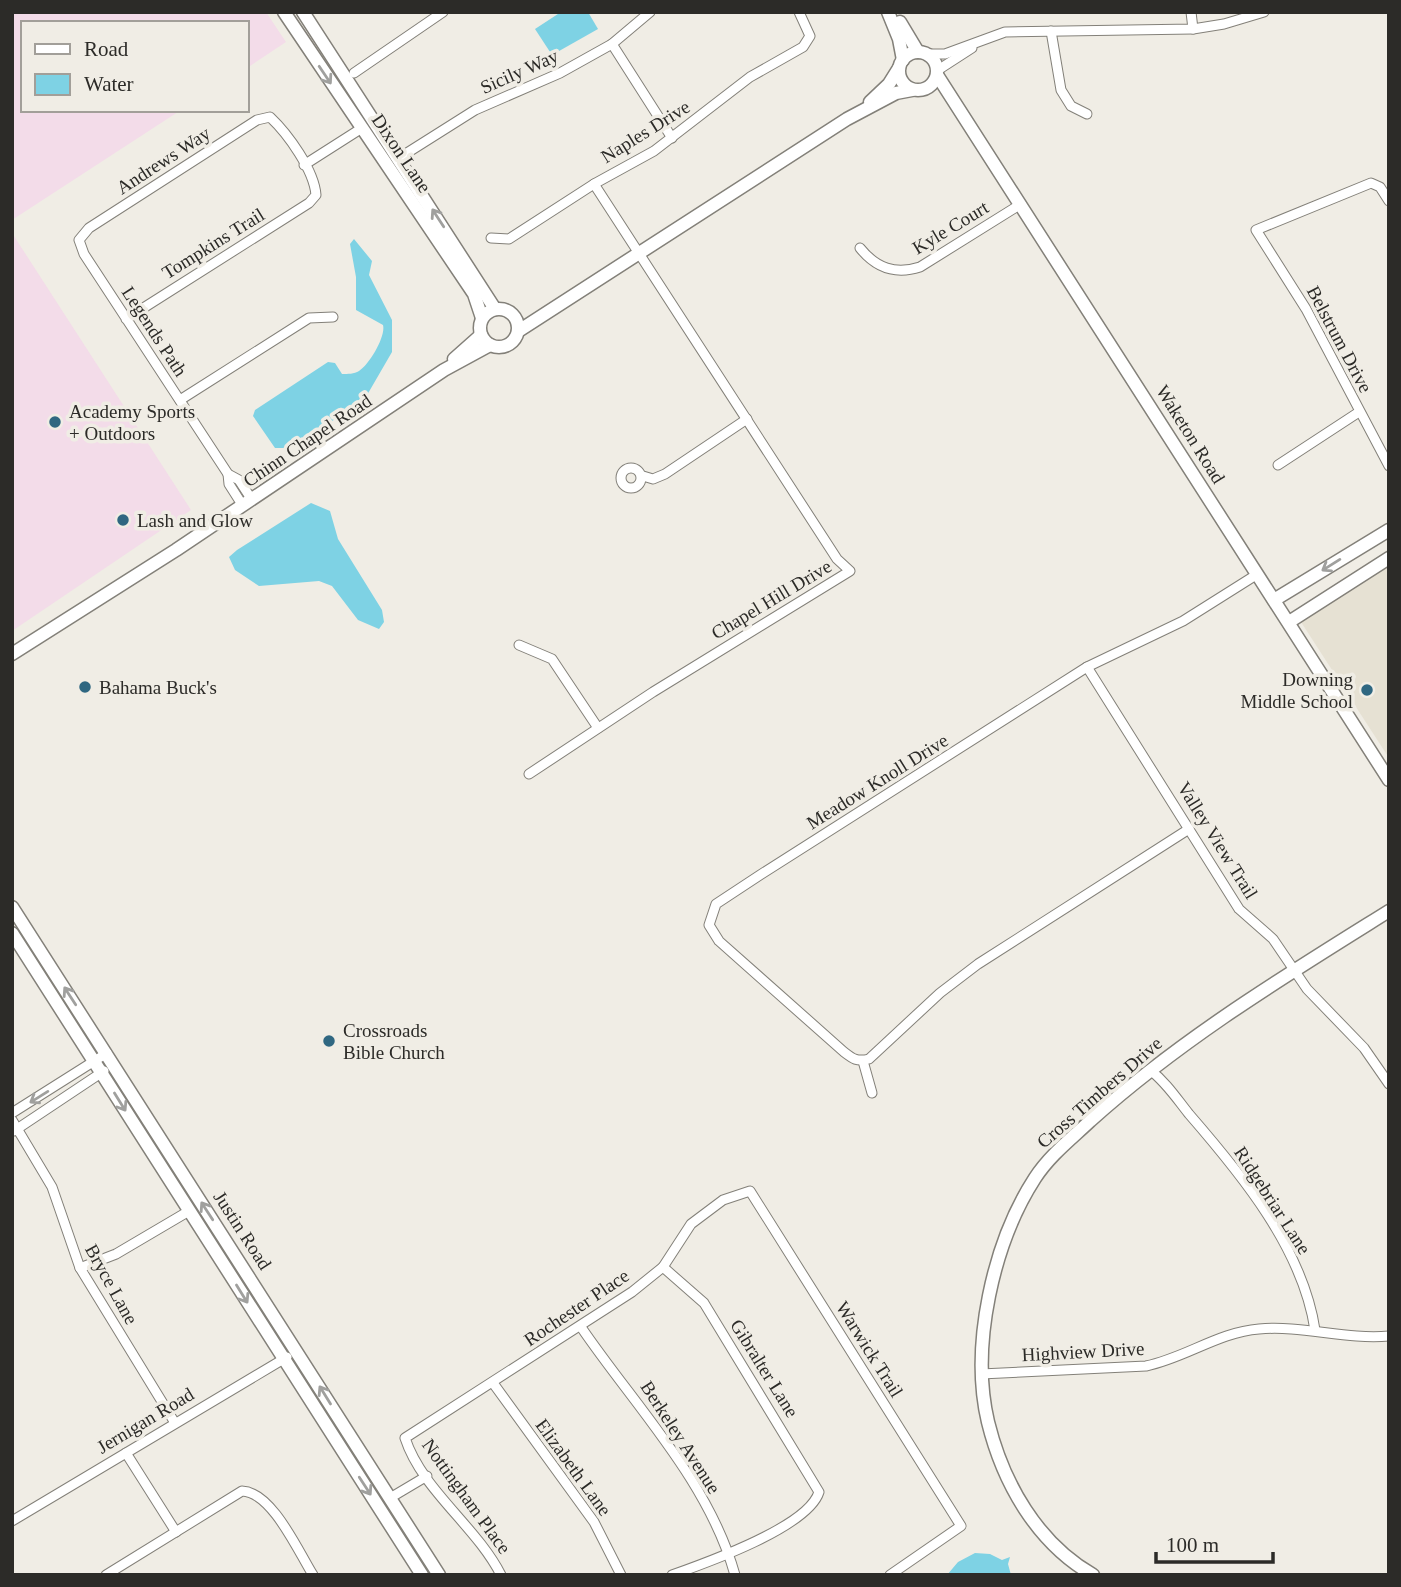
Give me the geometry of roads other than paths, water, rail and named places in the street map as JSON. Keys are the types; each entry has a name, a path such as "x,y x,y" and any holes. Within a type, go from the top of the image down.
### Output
{"street":[{"path":"354,73 443,12"},
{"name":"Sicily Way","path":"399,158 475,110 560,73 612,44 650,12"},
{"name":"Naples Drive","path":"491,238 509,239 672,138 750,78 803,47 810,36 799,12"},
{"path":"888,12 899,39 902,81 912,90"},
{"path":"895,12 938,72"},
{"path":"1191,12 1193,29"},
{"path":"847,120 883,90 901,64 923,53 945,54 1005,32 1193,29 1224,24 1264,12"},
{"name":"Dixon Lane","path":"293,14 362,128 474,294 482,318"},
{"name":"Dixon Lane","path":"293,14 399,158 495,309"},
{"path":"1051,32 1061,90 1071,106 1087,114"},
{"path":"556,305 525,316 495,309 482,318 481,335 490,345 506,346 520,330 556,305 847,120 896,93 926,89 938,72 984,38"},
{"path":"612,44 672,138"},
{"name":"Waketon Road","path":"938,72 1389,780"},
{"name":"Waketon Road","path":"926,89 960,109"},
{"name":"Andrews Way","path":"79,240 100,221 257,120 270,117 304,165"},
{"path":"304,165 362,128"},
{"name":"Tompkins Trail","path":"126,319 316,195 315,183 304,165"},
{"name":"Belstrum Drive","path":"1389,201 1380,187 1371,183 1256,230 1306,309 1389,466"},
{"name":"Chapel Hill Drive","path":"529,774 850,571 837,559 640,251 594,184"},
{"name":"Kyle Court","path":"860,248 871,261 903,272 932,260 1021,204"},
{"name":"Legends Path","path":"79,240 84,254 228,474 229,484 247,503"},
{"path":"512,314 520,330"},
{"path":"180,400 309,318 333,317"},
{"name":"Chinn Chapel Road","path":"444,370 481,335"},
{"name":"Chinn Chapel Road","path":"12,654 247,503 444,370 490,345"},
{"path":"1278,465 1359,412"},
{"path":"643,476 653,479 665,474 747,419"},
{"path":"1274,600 1389,530"},
{"path":"1289,622 1389,558"},
{"name":"Meadow Knoll Drive","path":"863,1061 855,1061 844,1052 719,941 709,925 712,911 721,900 1087,667 1183,621 1256,575"},
{"path":"519,645 552,659 598,728"},
{"name":"Valley View Trail","path":"1087,667 1239,909 1273,939 1307,989 1364,1048 1389,1084"},
{"path":"872,1093 863,1061 869,1059 940,993 978,964 1189,829"},
{"name":"Justin Road","path":"12,907 439,1575"},
{"name":"Cross Timbers Drive","path":"1093,1575 1049,1542 1008,1479 992,1440 981,1374 983,1341 993,1281 1022,1203 1035,1178 1056,1152 1150,1070 1221,1017 1389,911"},
{"name":"Justin Road","path":"12,933 422,1575"},
{"path":"14,1127 98,1067 107,1054"},
{"path":"12,1113 98,1067 114,1065"},
{"name":"Ridgebriar Lane","path":"1150,1070 1224,1154 1252,1192 1305,1286 1315,1330"},
{"name":"Bryce Lane","path":"14,1127 33,1153 52,1187 80,1268 175,1423"},
{"name":"Rochester Place","path":"405,1438 632,1292 663,1266 691,1224 723,1200 750,1191"},
{"name":"Warwick Trail","path":"750,1191 961,1526 890,1575"},
{"path":"80,1268 116,1254 189,1210"},
{"name":"Gibralter Lane","path":"663,1266 704,1303 819,1492 817,1499 760,1540 729,1554"},
{"name":"Berkeley Avenue","path":"581,1327 646,1411 720,1530 735,1575"},
{"name":"Highview Drive","path":"981,1374 1146,1366 1167,1362 1234,1334 1256,1329 1315,1330 1389,1336"},
{"name":"Jernigan Road","path":"12,1521 297,1351"},
{"name":"Elizabeth Lane","path":"492,1383 587,1511 621,1575"},
{"name":"Nottingham Place","path":"405,1438 426,1476 463,1519 501,1575"},
{"path":"126,1453 176,1532"},
{"path":"390,1498 426,1476"},
{"path":"106,1575 242,1491 252,1492 267,1503 313,1575"},
{"path":"672,1575 729,1554"}],"water":[{"path":"561,12 588,12 598,29 552,55 535,29"},
{"path":"354,239 372,261 369,275 392,320 392,352 363,402 288,448 275,448 253,416 255,410 328,362 335,363 342,374 359,371 380,343 383,325 356,310 356,277 350,244"},
{"path":"311,503 330,511 338,539 382,610 384,622 379,629 358,620 332,586 319,581 259,586 235,570 229,557"},
{"path":"975,1553 990,1554 1002,1560 1010,1557 1008,1564 1011,1575 947,1575 958,1562"}],"place":[{"name":"Academy Sports + Outdoors","path":"55,422"},
{"name":"Lash and Glow","path":"123,520"},
{"name":"Bahama Buck's","path":"85,687"},
{"name":"Downing Middle School","path":"1367,690"},
{"name":"Crossroads Bible Church","path":"329,1041"}]}
